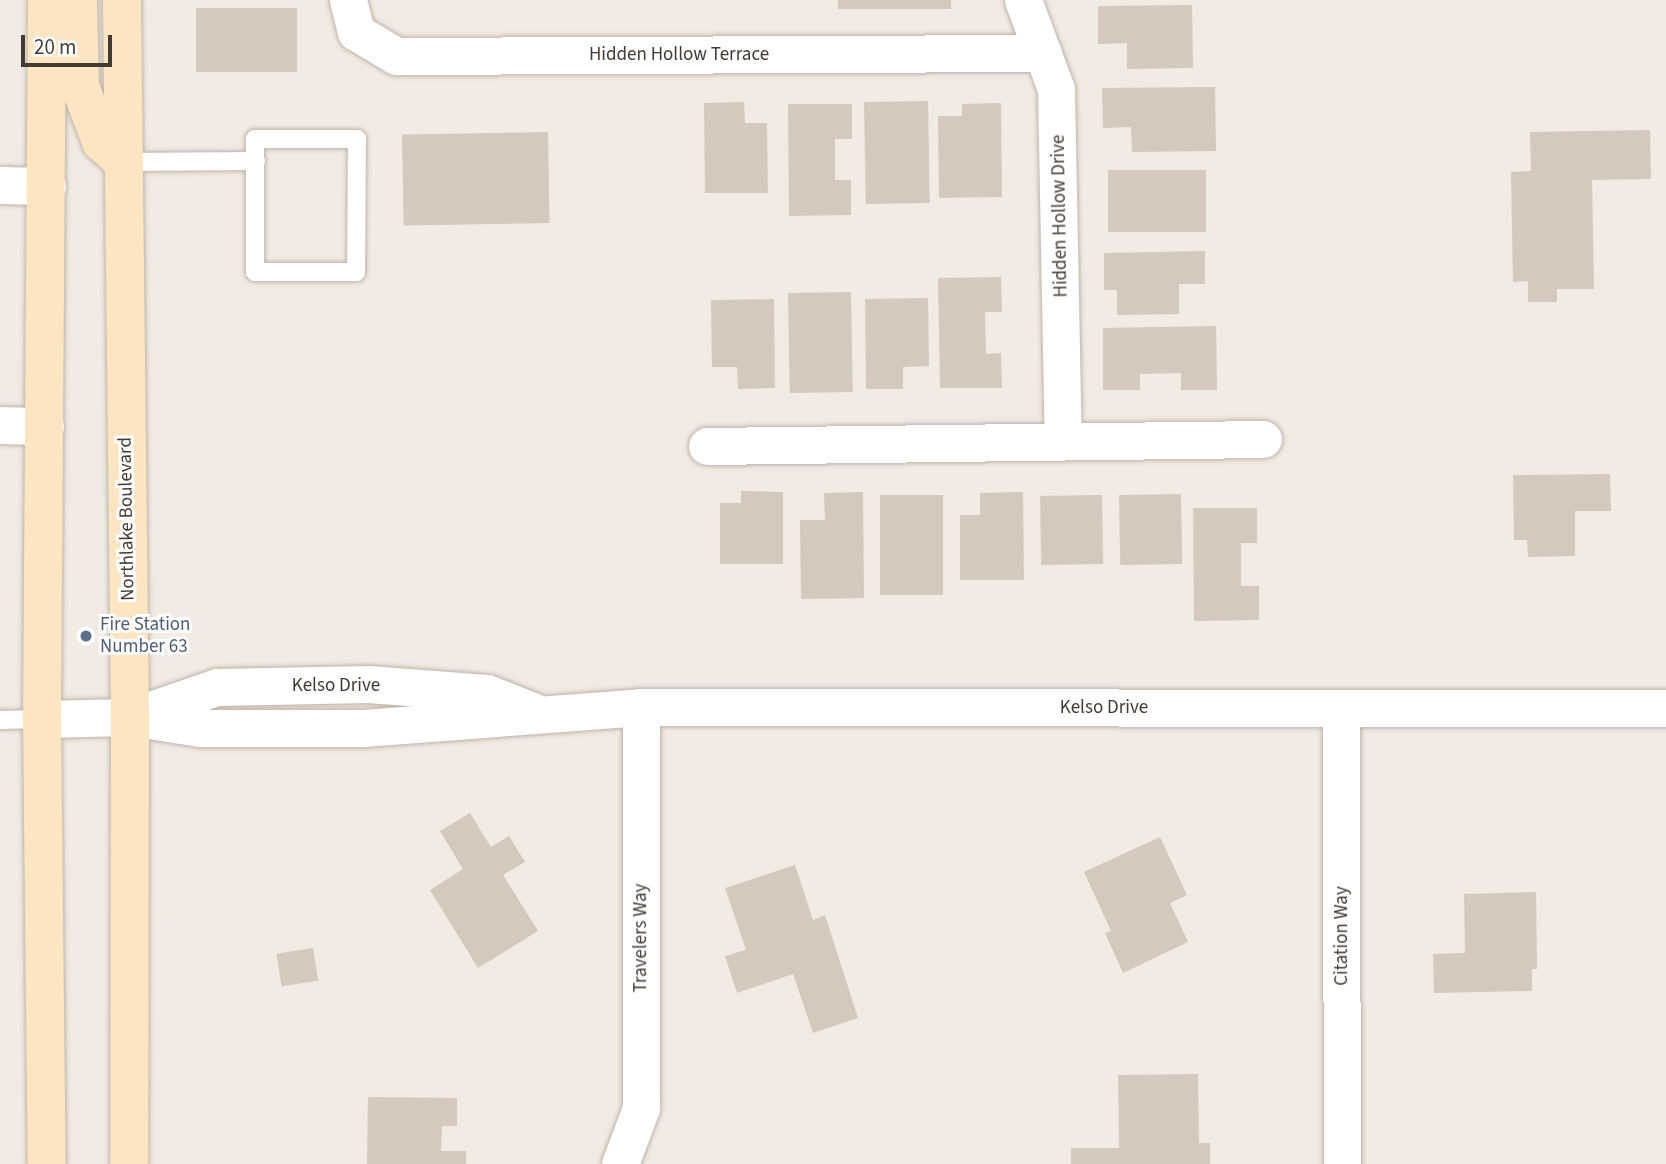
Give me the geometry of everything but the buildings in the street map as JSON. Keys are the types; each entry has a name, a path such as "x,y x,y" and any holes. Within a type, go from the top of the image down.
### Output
{"main road":[{"path":"47,0 42,719 47,1164"},
{"path":"78,0 80,86 102,142 122,162"},
{"name":"Northlake Boulevard","path":"122,0 130,717 129,1164"}],"street":[{"name":"Hidden Hollow Terrace","path":"348,0 356,33 396,56 1043,53"},
{"name":"Hidden Hollow Drive","path":"1023,0 1056,89 1063,438"},
{"path":"0,185 47,186"},
{"path":"0,425 45,426"},
{"path":"707,446 1063,438 1264,439"},
{"name":"Kelso Drive","path":"42,719 130,717 217,687 368,684 487,693 542,715 641,707 1666,708"},
{"name":"Travelers Way","path":"620,1164 641,1108 641,707"},
{"name":"Citation Way","path":"1341,708 1342,1164"}],"lane":[{"path":"255,139 357,139 356,272 255,272 256,161 255,139"},
{"path":"122,162 256,161"},
{"path":"0,720 42,719"}],"place":[{"name":"Fire Station Number 63","path":"86,636"}]}
